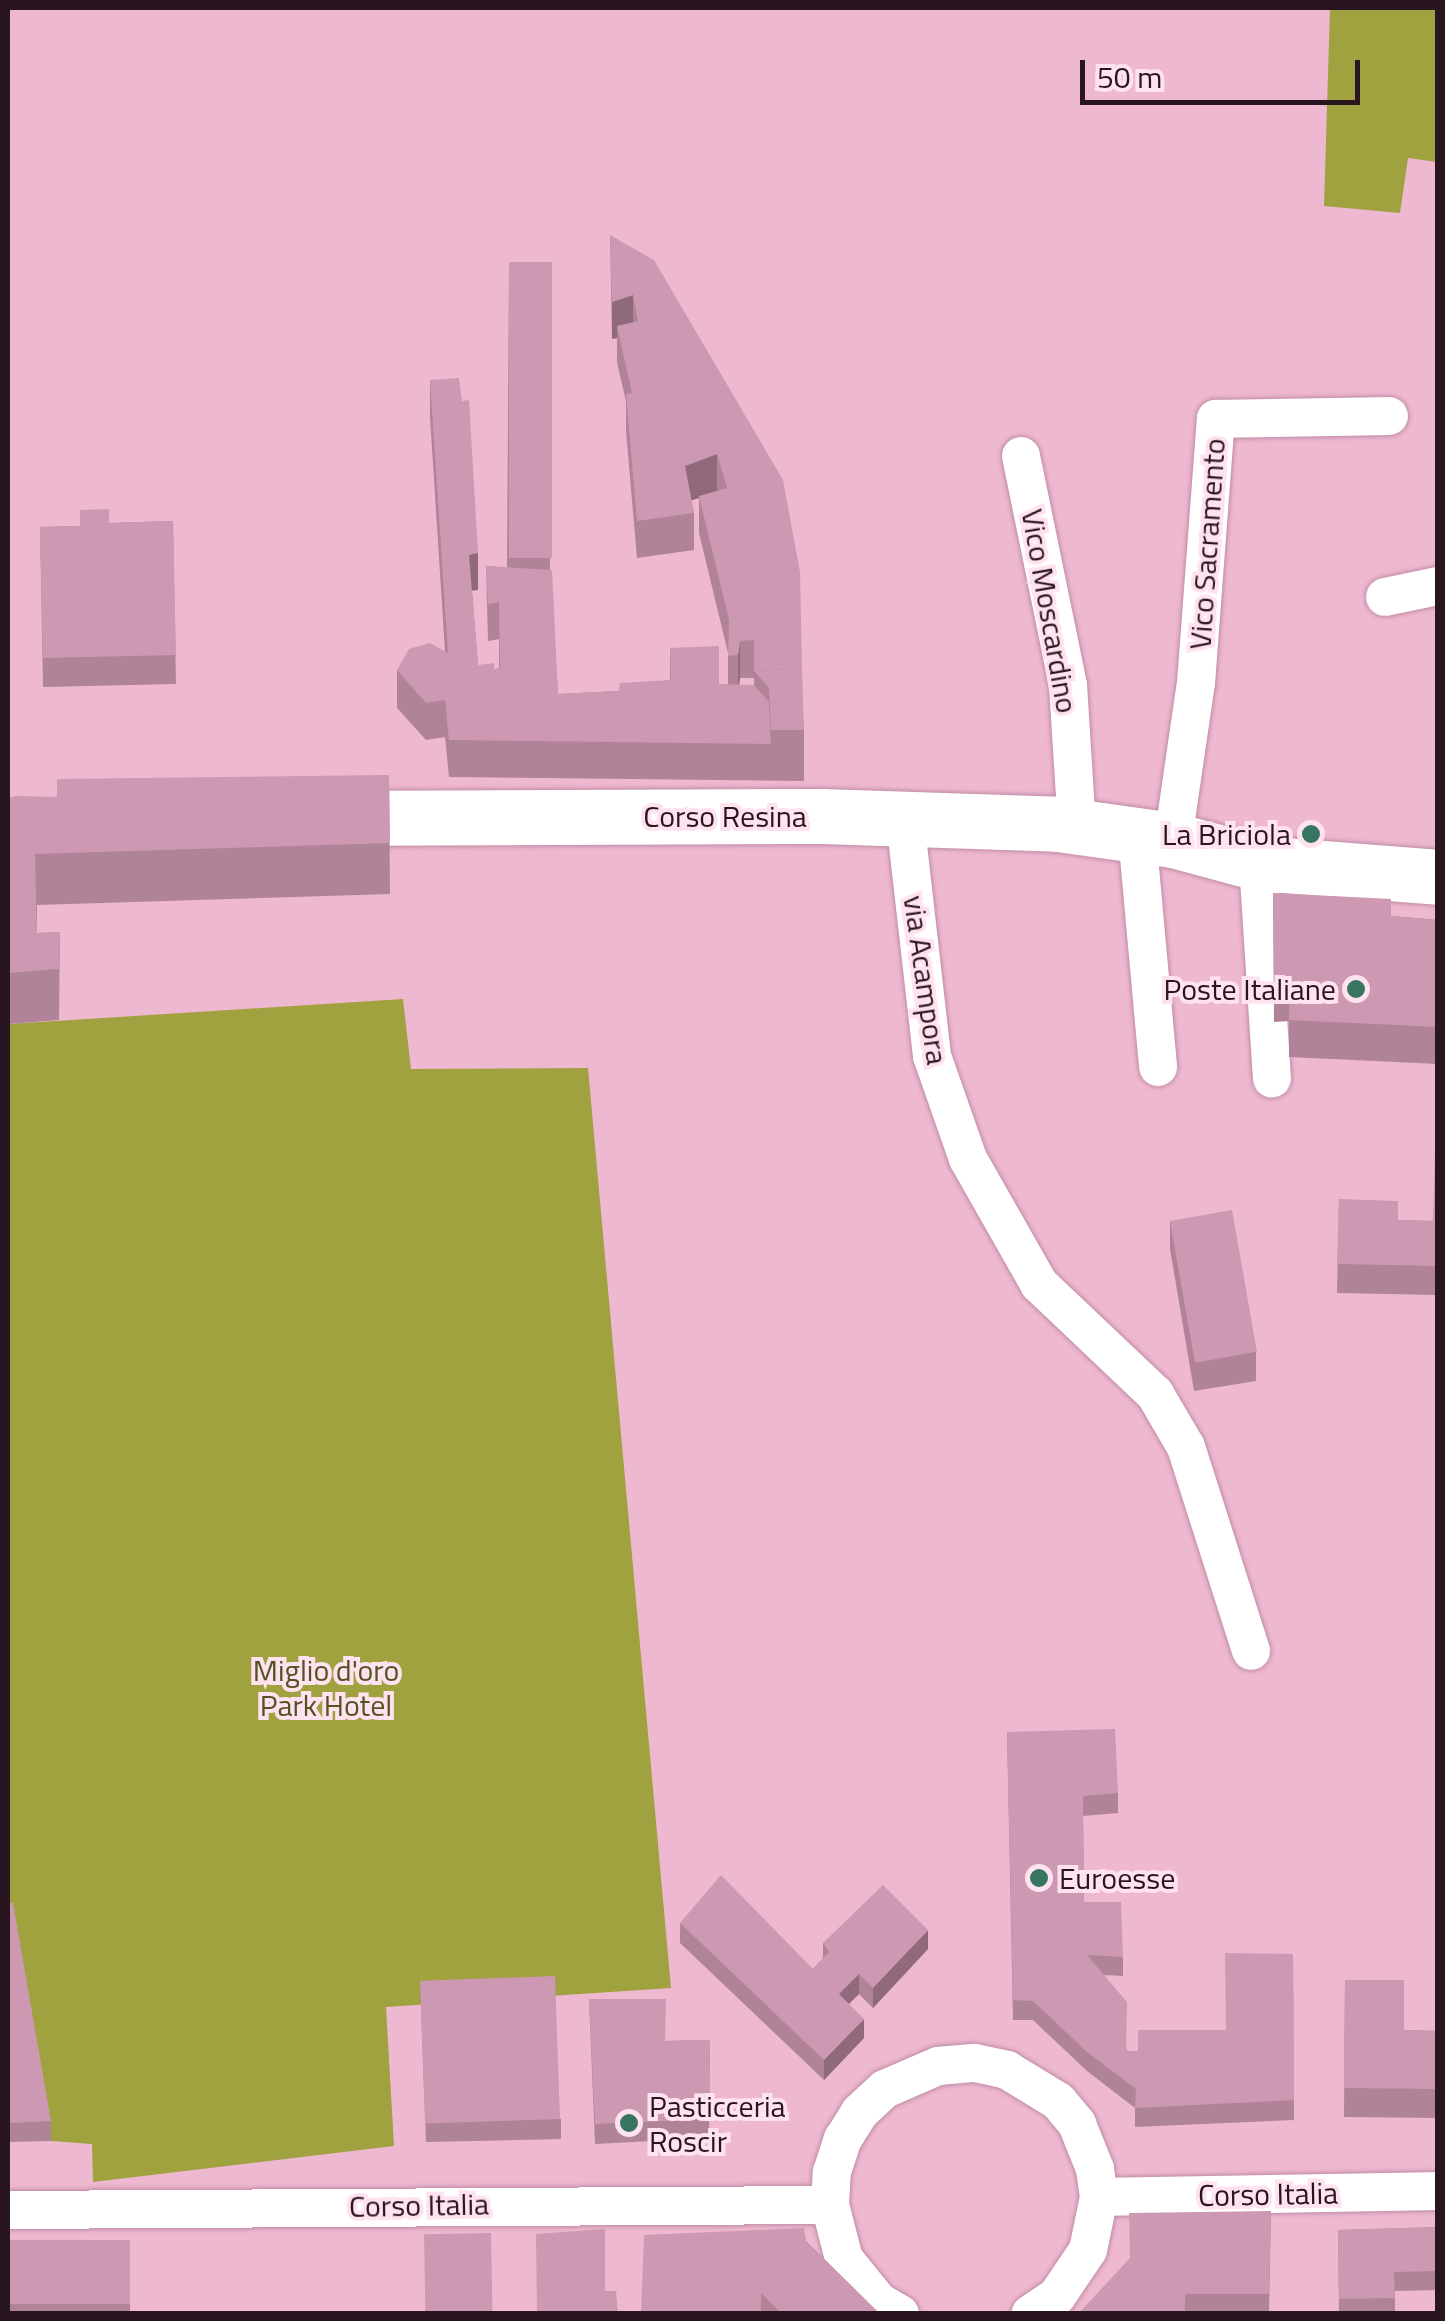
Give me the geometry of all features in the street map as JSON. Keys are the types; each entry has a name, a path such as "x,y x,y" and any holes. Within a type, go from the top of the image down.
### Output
{"main road":[{"name":"Corso Resina","path":"267,818 905,818 1077,827 1155,837 1258,862 1438,876"}],"street":[{"name":"Vico Sacramento","path":"1155,837 1196,682 1216,419 1389,416"},
{"name":"Vico Moscardino","path":"1022,456 1068,684 1077,827"},
{"path":"1385,597 1438,586"},
{"name":"via Acampora","path":"905,818 932,1056 968,1158 1040,1284 1155,1394 1186,1446 1251,1651"},
{"path":"1155,837 1147,986 1158,1067"},
{"path":"1258,862 1272,1079"},
{"path":"900,2314 878,2302 844,2258 830,2205 832,2172 844,2139 860,2112 886,2088 938,2066 975,2064 1007,2070 1058,2101 1087,2142 1098,2197 1088,2250 1057,2296 1030,2314"},
{"name":"Corso Italia","path":"1098,2197 1438,2191"},
{"name":"Corso Italia","path":"8,2210 830,2205"}],"green space":[{"path":"1330,8 1437,8 1437,162 1408,158 1400,213 1324,206"},
{"name":"Miglio d'oro Park Hotel","path":"403,999 411,1069 588,1068 671,1988 386,2007 394,2146 93,2182 92,2144 51,2141 8,1923 8,1024"}],"building":[{"path":"610,235 654,260 783,480 800,572 802,668 754,671 754,640 740,641 738,655 728,656 729,620 699,496 727,488 717,454 685,466 694,513 637,521 626,394 632,393 617,326 638,321 633,295 612,302"},
{"path":"509,262 552,262 552,558 509,558"},
{"path":"459,378 462,401 469,400 478,553 469,555 478,665 494,663 494,670 500,668 499,602 488,604 486,566 552,570 558,694 619,691 620,683 671,680 670,648 719,646 719,684 754,685 769,702 771,744 449,740 445,700 426,703 397,670 409,649 430,643 448,653 430,380"},
{"path":"109,509 109,523 173,521 176,655 43,658 40,527 80,526 80,510"},
{"path":"802,668 804,730 771,730 769,688 754,671"},
{"path":"389,775 390,843 35,854 37,933 60,932 59,969 8,973 8,798 57,797 57,779"},
{"name":"Poste Italiane","path":"1273,893 1391,899 1391,916 1438,920 1438,1027 1289,1020 1290,984 1274,985"},
{"path":"1435,1151 1438,1266 1337,1264 1339,1199 1398,1201 1398,1220 1433,1221"},
{"path":"1232,1210 1257,1352 1195,1363 1170,1221"},
{"path":"1115,1729 1118,1793 1083,1796 1084,1902 1121,1902 1123,1957 1087,1955 1127,2002 1126,2051 1138,2051 1138,2030 1226,2030 1225,1953 1293,1954 1294,2100 1135,2108 1136,2089 1087,2052 1033,2001 1013,2000 1007,1732"},
{"path":"721,1875 813,1969 829,1952 823,1943 883,1885 928,1930 873,1988 859,1974 839,1994 864,2019 824,2060 680,1923"},
{"path":"8,1903 13,1903 51,2121 8,2123"},
{"path":"555,1976 560,2119 425,2124 420,1981"},
{"path":"1345,1980 1404,1980 1404,2030 1438,2031 1438,2089 1344,2088"},
{"path":"589,1999 666,1999 665,2041 710,2040 709,2119 595,2124"},
{"path":"1271,2211 1269,2294 1185,2294 1185,2314 1078,2314 1130,2258 1129,2213"},
{"path":"1438,2227 1438,2271 1394,2272 1395,2298 1339,2299 1338,2230"},
{"path":"804,2228 806,2241 880,2314 782,2314 761,2293 761,2314 641,2314 644,2235"},
{"path":"605,2229 605,2291 616,2291 618,2314 537,2314 536,2234"},
{"path":"491,2233 492,2314 425,2314 424,2234"},
{"path":"8,2240 130,2240 130,2304 8,2304"}],"place":[{"name":"La Briciola","path":"1311,834"},
{"name":"Poste Italiane","path":"1356,989"},
{"name":"Euroesse","path":"1039,1878"},
{"name":"Pasticceria Roscir","path":"629,2123"}]}
